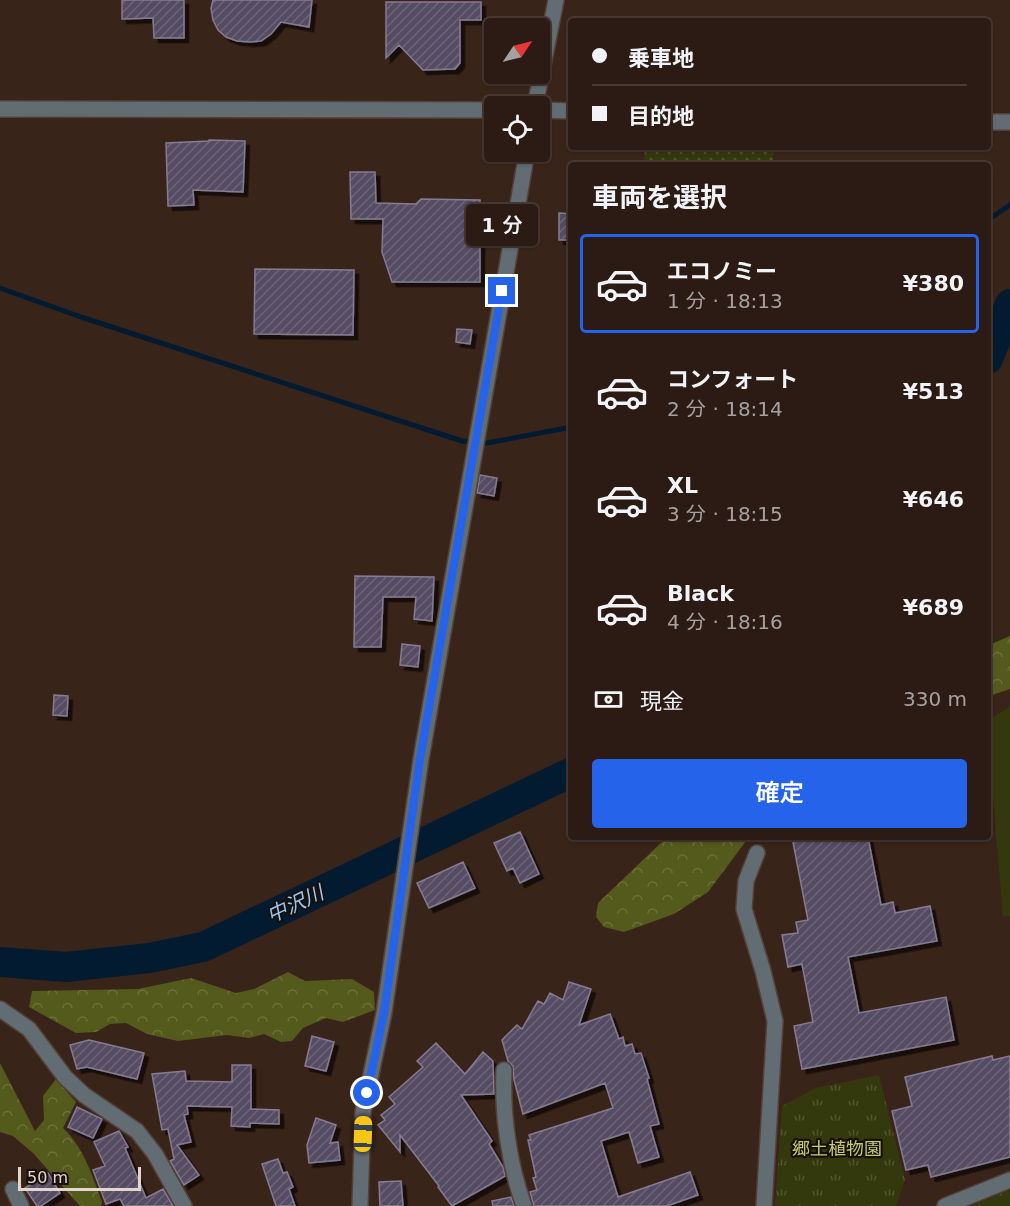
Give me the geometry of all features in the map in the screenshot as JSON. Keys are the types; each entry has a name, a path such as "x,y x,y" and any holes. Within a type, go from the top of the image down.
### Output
{"street":[{"path":"537,96 556,0"},
{"path":"0,109 484,110"},
{"path":"550,110 568,111"},
{"path":"991,122 1010,123"},
{"path":"360,1206 363,1112 384,1013 420,759 525,162"},
{"path":"757,853 746,881 744,909 775,1021 764,1206"},
{"path":"0,1009 29,1029 65,1077 84,1095 138,1131 155,1154 184,1206"},
{"path":"504,1070 503,1099 508,1138 517,1187 524,1206"},
{"path":"945,1206 1010,1180"},
{"path":"13,1189 21,1206"}],"green space":[{"path":"645,150 774,150 773,162 644,162"},
{"path":"1010,636 1010,689 991,695 991,644"},
{"path":"1010,707 1010,916 1003,916 991,774 991,718"},
{"path":"664,840 747,840 708,892 674,914 624,932 604,927 596,917 598,903"},
{"path":"288,972 305,981 352,979 374,992 375,1010 343,1022 326,1018 303,1028 292,1041 281,1042 264,1034 249,1038 227,1035 178,1041 147,1034 126,1023 110,1024 96,1032 76,1033 29,1007 32,991 138,989 191,978 236,993 254,989"},
{"path":"0,1063 35,1131 44,1120 43,1096 56,1079 76,1102 63,1128 77,1144 87,1162 102,1202 101,1206 80,1206 33,1153 13,1136 0,1132"},
{"name":"郷土植物園","path":"879,1075 905,1180 896,1206 775,1206 782,1106 816,1088"},
{"path":"1010,1190 1010,1206 971,1206"}],"building":[{"path":"122,0 184,0 184,38 154,38 153,18 122,19"},
{"path":"213,0 312,0 309,27 281,22 271,34 261,41 237,41 226,37 218,30 211,8"},
{"path":"386,2 481,2 481,20 460,20 460,63 455,69 423,70 399,45 386,58"},
{"path":"209,140 245,141 243,192 193,190 194,205 168,206 166,143"},
{"path":"350,172 375,172 376,203 416,204 421,199 480,200 480,282 392,282 382,252 383,219 351,219"},
{"path":"559,213 568,214 568,240 559,240"},
{"path":"255,269 354,270 353,335 254,334"},
{"path":"457,329 472,330 470,344 456,342"},
{"path":"480,475 497,478 494,496 477,493"},
{"path":"355,576 434,577 432,621 414,619 416,597 383,597 381,647 354,647"},
{"path":"402,644 420,646 418,667 400,665"},
{"path":"54,695 68,696 67,716 53,715"},
{"path":"520,832 539,874 520,883 513,868 507,871 494,843"},
{"path":"793,840 869,840 881,905 893,902 895,913 930,906 937,941 848,957 859,1013 946,997 954,1040 802,1069 794,1026 813,1022 802,964 788,967 782,935 798,933 796,922 808,920"},
{"path":"463,862 475,888 429,908 417,883"},
{"path":"569,982 591,989 579,1025 610,1014 619,1039 623,1037 625,1046 632,1044 635,1054 641,1053 649,1078 647,1079 659,1124 650,1126 659,1157 638,1163 629,1132 601,1141 618,1197 690,1172 698,1195 667,1206 534,1206 530,1192 537,1190 533,1178 536,1177 528,1140 531,1140 529,1135 613,1108 605,1083 523,1114 514,1080 513,1066 508,1061 502,1040 517,1025 522,1029 538,1001 544,1004 550,993 563,1000"},
{"path":"312,1036 334,1042 326,1071 305,1066"},
{"path":"89,1040 144,1053 137,1079 87,1067 77,1069 70,1045"},
{"path":"436,1043 465,1074 483,1052 493,1061 494,1094 461,1095 492,1141 489,1144 503,1167 505,1176 452,1206 400,1135 400,1152 378,1125 385,1120 381,1115 395,1104 389,1097 423,1067 417,1061"},
{"path":"992,1056 993,1060 1010,1056 1010,1157 931,1177 928,1165 906,1170 892,1111 912,1106 905,1077"},
{"path":"232,1065 251,1065 251,1109 279,1110 279,1124 250,1123 250,1127 231,1126 232,1107 187,1106 188,1114 184,1115 191,1142 177,1145 199,1175 184,1185 170,1161 174,1159 168,1129 162,1130 152,1074 185,1071 186,1081 232,1082"},
{"path":"77,1107 102,1119 93,1138 68,1127"},
{"path":"316,1118 336,1125 330,1143 338,1142 340,1160 309,1163 307,1145"},
{"path":"119,1131 128,1147 125,1148 146,1198 163,1189 173,1206 124,1206 120,1199 106,1204 93,1170 105,1166 94,1142"},
{"path":"278,1159 283,1173 287,1172 293,1187 289,1189 295,1206 276,1206 262,1164"},
{"path":"48,1173 60,1193 41,1206 37,1206 25,1188"},
{"path":"401,1181 403,1206 380,1206 379,1182"},
{"path":"511,1197 514,1206 493,1206 492,1201"}],"waterway":[{"path":"991,218 1010,205"},
{"path":"0,288 81,317 462,441 487,443 568,428"},
{"name":"中沢川","path":"991,352 1010,304"},
{"name":"中沢川","path":"0,962 66,967 149,958 203,947 568,774"}],"route":[{"path":"367,1093 384,1013 420,759 502,291"}]}
